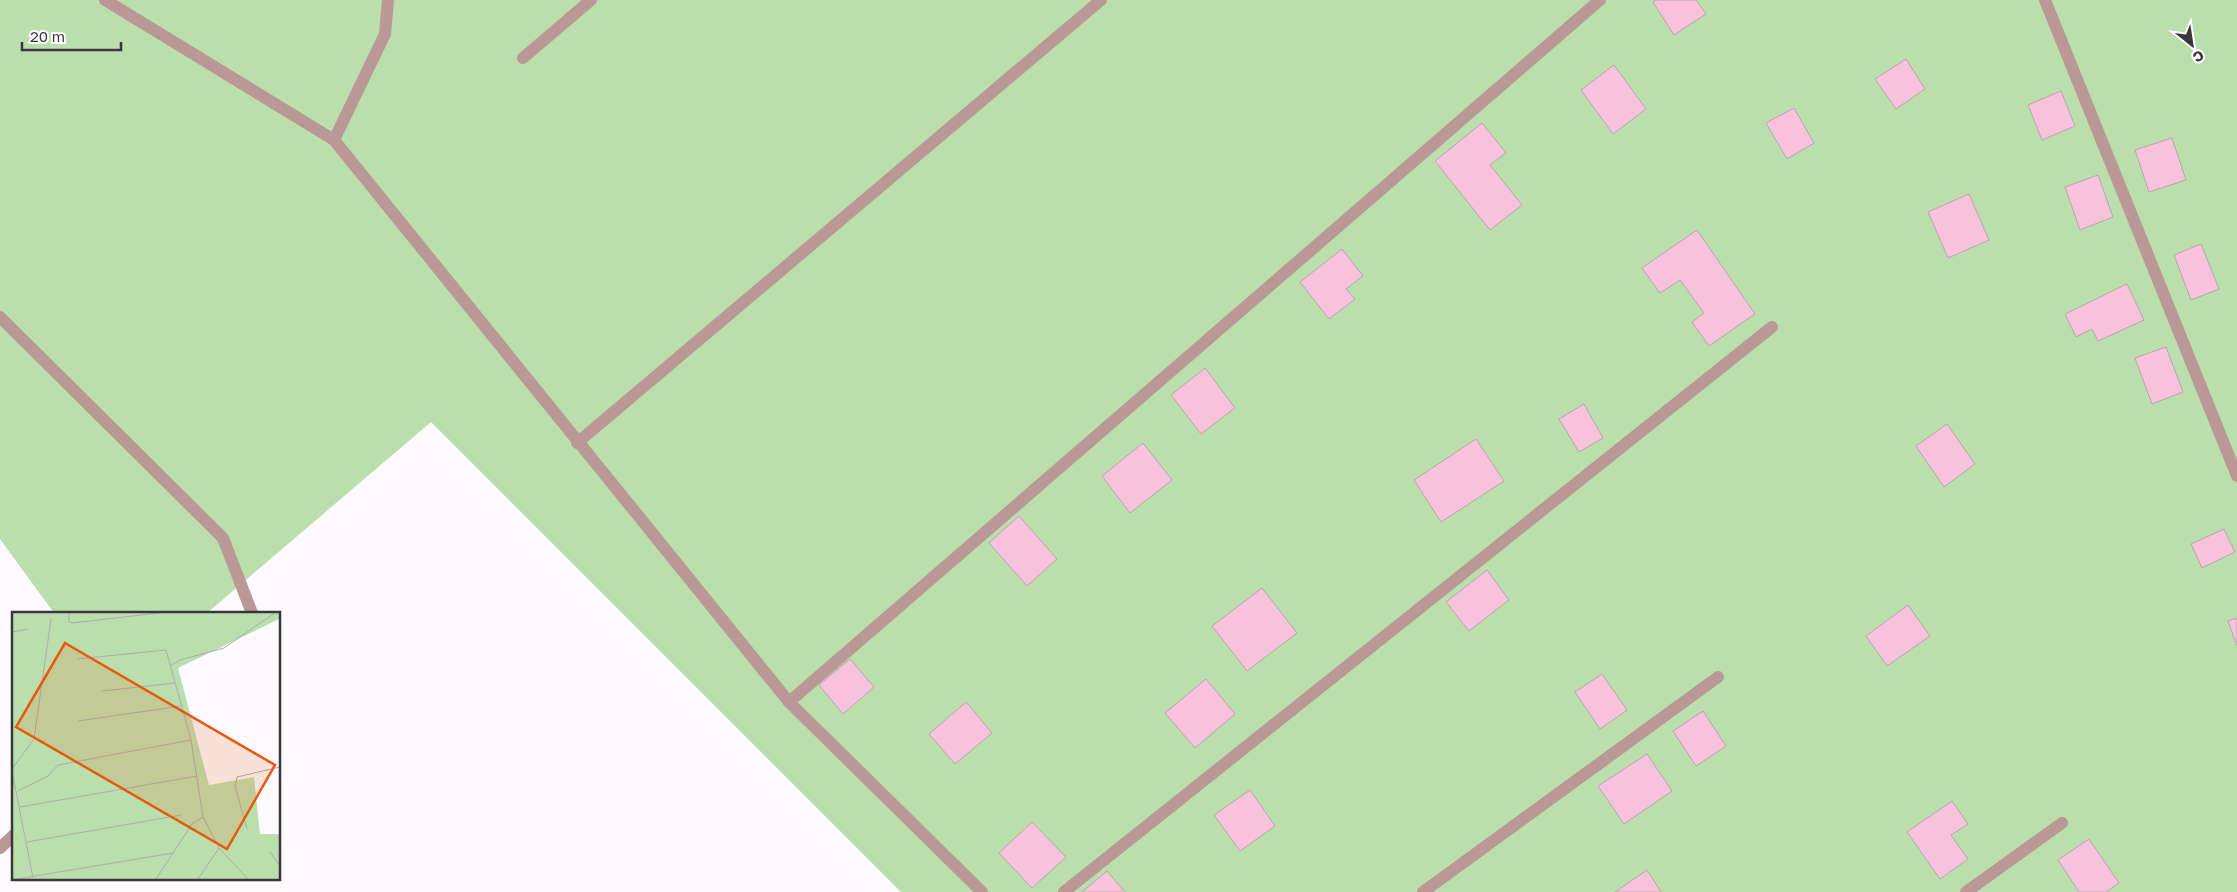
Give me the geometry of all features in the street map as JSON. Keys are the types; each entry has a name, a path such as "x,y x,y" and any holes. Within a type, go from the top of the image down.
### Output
{"lane":[{"path":"105,0 334,140 576,443 788,702 982,892"},
{"path":"334,140 385,34 388,0"},
{"path":"523,58 592,0"},
{"path":"576,443 1101,0"},
{"path":"788,702 1600,0"},
{"path":"2045,0 2237,476"},
{"path":"0,317 223,538 252,612"},
{"path":"1064,892 1772,326"},
{"path":"1423,892 1718,677"},
{"path":"1966,892 2062,823"},
{"path":"0,848 12,838"}],"green space":[{"path":"0,0 2237,0 2237,892 901,892 431,422 208,612 53,612 0,539"}],"building":[{"path":"1656,0 1696,0 1706,14 1674,35 1653,2"},
{"path":"1906,59 1925,89 1896,109 1875,79"},
{"path":"1614,65 1646,109 1613,134 1581,90"},
{"path":"2061,91 2075,126 2042,140 2028,105"},
{"path":"1794,108 1814,143 1787,159 1766,123"},
{"path":"1482,123 1506,153 1490,165 1522,205 1490,230 1435,161"},
{"path":"2172,138 2186,180 2149,192 2135,150"},
{"path":"2098,175 2113,217 2080,230 2065,187"},
{"path":"1969,194 1989,240 1948,258 1928,212"},
{"path":"1697,230 1755,314 1709,346 1692,322 1704,313 1680,280 1660,293 1642,268"},
{"path":"2201,244 2219,289 2191,300 2174,255"},
{"path":"1342,249 1363,276 1346,289 1355,299 1329,319 1300,282"},
{"path":"2127,284 2144,320 2098,341 2092,329 2076,337 2065,314"},
{"path":"2166,347 2183,392 2152,404 2135,358"},
{"path":"1205,368 1235,408 1201,434 1171,395"},
{"path":"1584,404 1603,438 1579,452 1559,419"},
{"path":"1947,424 1975,464 1944,487 1916,446"},
{"path":"1476,439 1504,481 1441,522 1414,480"},
{"path":"1143,443 1172,480 1130,513 1102,476"},
{"path":"1019,516 1057,559 1027,586 989,543"},
{"path":"2224,529 2235,552 2202,568 2191,544"},
{"path":"1487,570 1509,600 1469,631 1446,602"},
{"path":"1262,588 1297,633 1247,671 1212,626"},
{"path":"1908,605 1930,636 1887,666 1866,636"},
{"path":"2237,618 2237,646 2228,621"},
{"path":"850,659 874,687 843,714 819,685"},
{"path":"1602,674 1627,710 1600,729 1575,692"},
{"path":"1206,679 1235,714 1195,748 1165,713"},
{"path":"966,702 992,733 955,764 929,734"},
{"path":"1703,711 1726,746 1696,766 1673,731"},
{"path":"1647,754 1672,791 1624,824 1598,786"},
{"path":"1250,790 1275,826 1240,851 1214,815"},
{"path":"1952,801 1968,824 1951,835 1968,859 1940,879 1907,832"},
{"path":"1032,822 1066,857 1032,888 999,853"},
{"path":"2089,839 2119,883 2106,892 2079,892 2058,860"},
{"path":"1647,870 1661,892 1615,892"},
{"path":"1107,871 1125,892 1082,892"}]}
